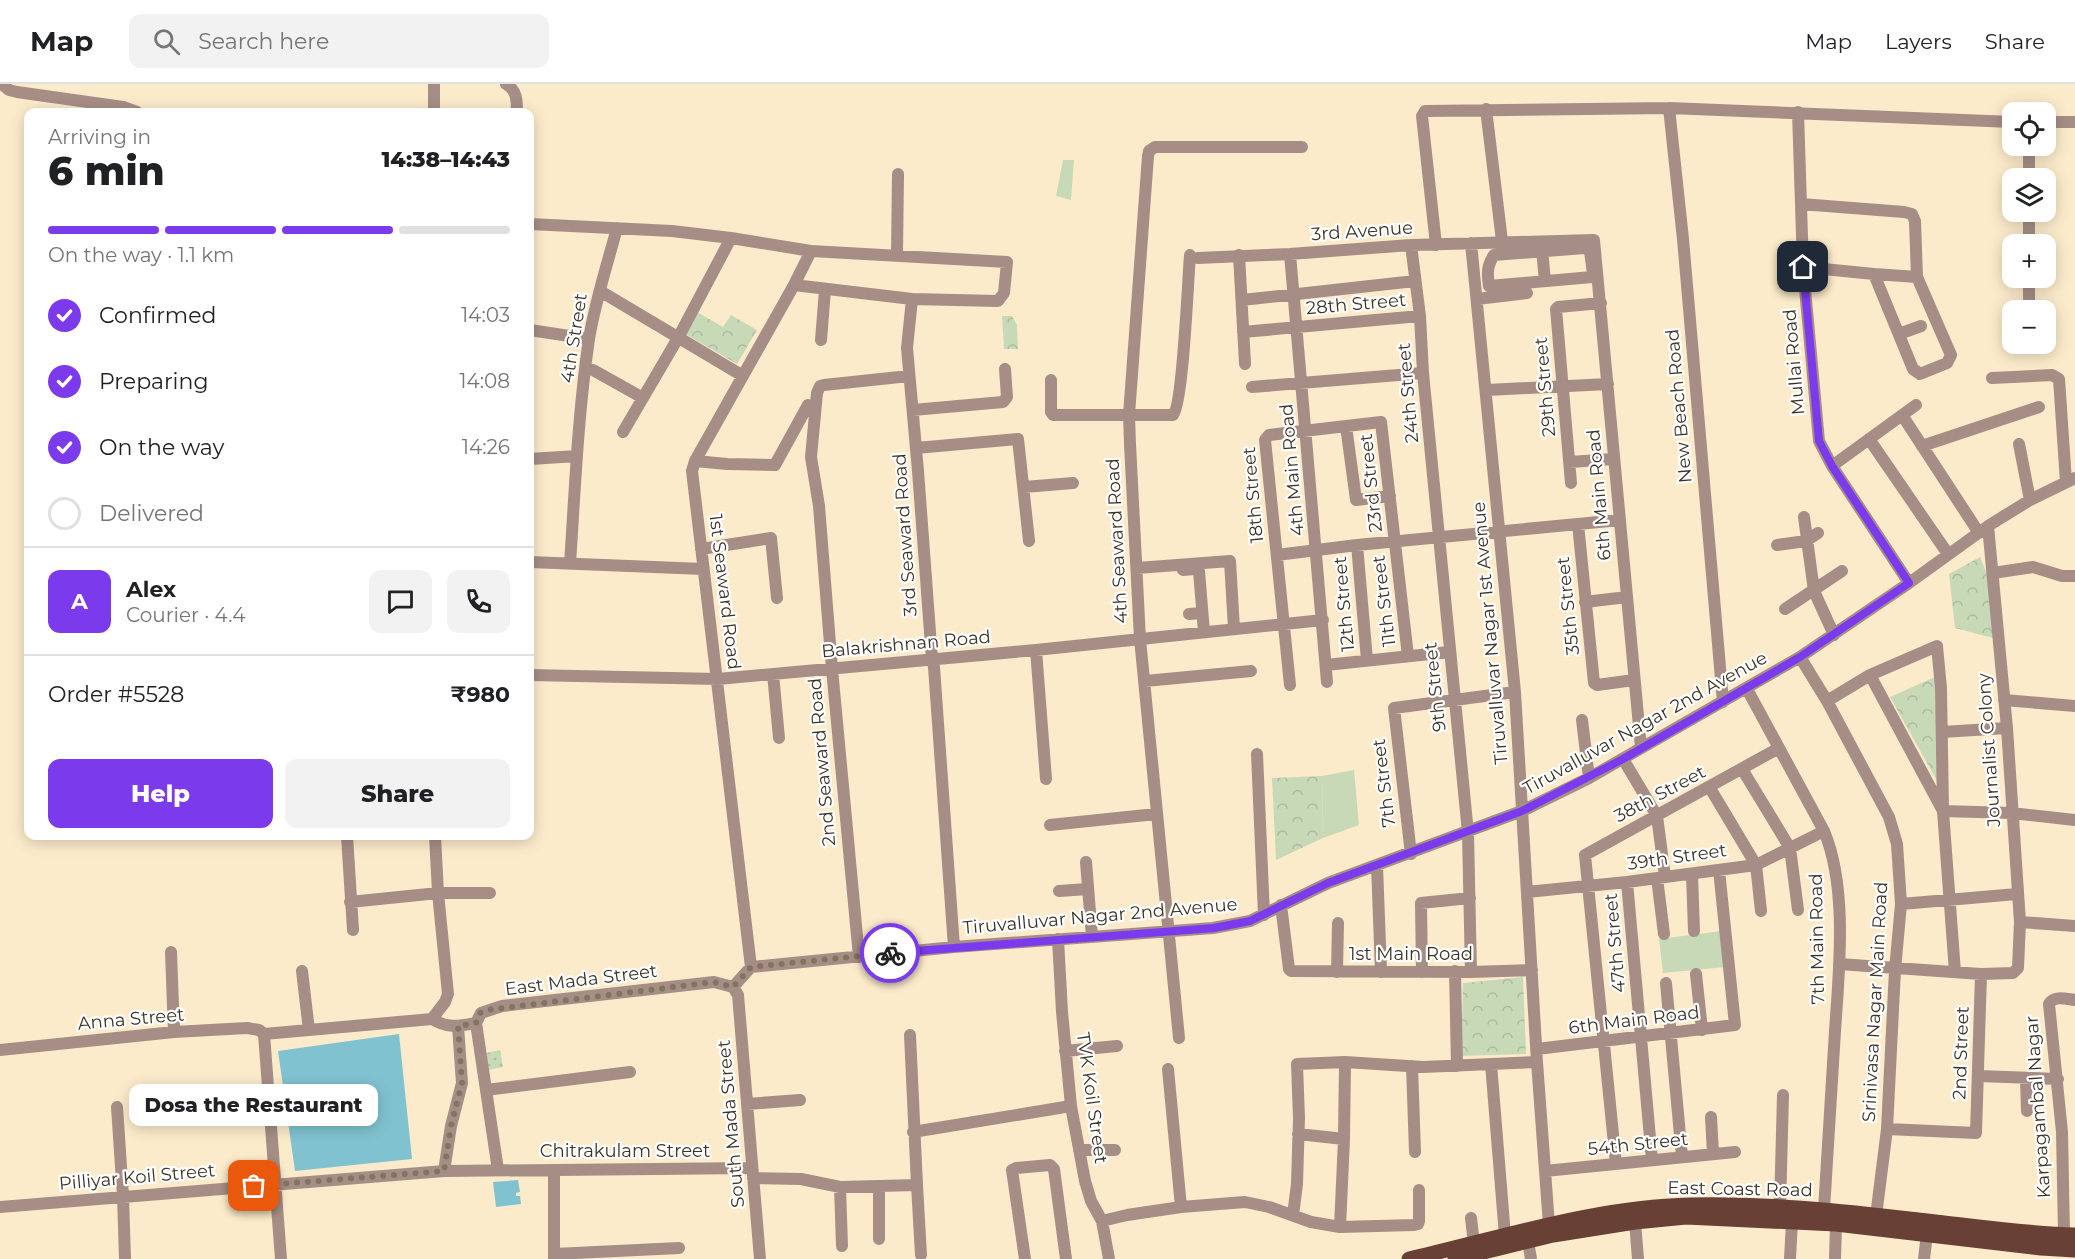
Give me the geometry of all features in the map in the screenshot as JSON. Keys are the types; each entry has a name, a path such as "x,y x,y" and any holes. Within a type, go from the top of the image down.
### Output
{"main road":[{"name":"East Coast Road","path":"1455,1259 1492,1255 1551,1230 1632,1210 1684,1205 1824,1210 1927,1234 2041,1254 2075,1250"},
{"name":"East Coast Road","path":"1409,1259 1505,1236 1686,1217 1836,1224 1876,1221 2069,1235"}],"street":[{"path":"2,84 9,90 17,92 126,108"},
{"path":"434,84 434,108"},
{"path":"507,84 517,98 517,108"},
{"path":"1436,245 1422,113 1425,111 1669,108 2002,121"},
{"name":"New Beach Road","path":"1669,108 1684,248 1723,702"},
{"path":"1472,243 1499,246 1536,248 1585,248 1590,250 1593,274 1592,277 1489,286 1487,273 1489,263 1499,246 1486,109"},
{"name":"Mullai Road","path":"1798,112 1803,267 1819,441 1832,466 1909,583"},
{"path":"2056,122 2075,122"},
{"name":"4th Seaward Road","path":"1179,1038 1140,639 1132,511 1129,415 1148,156 1151,149 1155,147 1302,147"},
{"path":"897,255 898,174"},
{"path":"1802,204 1910,213 1914,218 1917,277 1951,355 1949,361 1917,374 1874,274"},
{"path":"534,224 672,231 811,251 1007,262 1003,297 999,302 912,300 794,285"},
{"name":"4th Street","path":"570,564 576,456 590,339 617,228"},
{"path":"623,432 678,338 731,238"},
{"name":"6th Main Road","path":"1536,248 1594,240 1641,748"},
{"name":"3rd Avenue","path":"1129,415 1173,416 1177,410 1194,256 1290,254 1472,243"},
{"name":"Tiruvalluvar Nagar 1st Avenue","path":"1472,243 1515,692 1537,1056 1551,1230"},
{"name":"24th Street","path":"1411,246 1420,316 1423,373 1440,538"},
{"path":"1536,248 1545,281"},
{"name":"1st Seaward Road","path":"751,967 692,471 695,460 811,251"},
{"name":"4th Main Road","path":"1290,254 1327,682"},
{"path":"1239,255 1245,364"},
{"path":"1803,267 1917,277"},
{"path":"1242,300 1415,281"},
{"path":"821,340 825,290"},
{"path":"600,291 743,376"},
{"path":"1477,299 1527,293"},
{"name":"3rd Seaward Road","path":"912,300 907,348 934,667 954,947"},
{"name":"29th Street","path":"1571,483 1556,309 1601,303"},
{"name":"28th Street","path":"1243,332 1420,316"},
{"path":"1899,334 1921,326"},
{"path":"534,331 590,339"},
{"path":"913,410 1003,402 1007,397 1005,369"},
{"path":"593,370 643,398"},
{"path":"1252,387 1423,373"},
{"path":"1992,378 2052,375 2059,379 2071,480"},
{"name":"2nd Seaward Road","path":"859,957 819,506 811,457 817,393 820,386 909,376"},
{"path":"1051,380 1052,415 1129,415"},
{"path":"1487,390 1608,384"},
{"path":"695,460 728,464 775,465 808,405"},
{"path":"1832,466 1916,405"},
{"path":"1922,446 2039,407"},
{"path":"1902,415 1983,530"},
{"name":"23rd Street","path":"1346,426 1382,422 1395,542"},
{"path":"1306,431 1346,426 1356,500 1390,496"},
{"name":"18th Street","path":"1277,555 1266,438 1269,435 1306,431"},
{"path":"916,448 1017,439 1029,541"},
{"path":"1869,439 1948,554"},
{"path":"2019,444 2030,500"},
{"path":"534,459 576,456"},
{"path":"1570,462 1613,459"},
{"name":"Tiruvalluvar Nagar 2nd Avenue","path":"751,967 954,947 1214,928 1250,921 1328,883 1468,833 1522,811 1589,778 1800,657 1983,530 2030,500 2071,480"},
{"path":"1024,487 1073,483"},
{"path":"1804,517 1814,591 1834,635"},
{"path":"1290,685 1277,555 1357,545 1620,520"},
{"name":"35th Street","path":"1578,524 1594,684 1634,680"},
{"name":"Journalist Colony","path":"1981,974 2017,971 2020,922 2007,728 1993,573 1983,530"},
{"path":"1777,545 1806,541 1818,533"},
{"path":"700,549 771,538 777,598"},
{"name":"9th Street","path":"1440,538 1449,652 1468,833 1471,972"},
{"name":"11th Street","path":"1395,542 1408,656"},
{"name":"12th Street","path":"1357,545 1367,660"},
{"path":"1137,571 1230,561 1234,629"},
{"path":"534,562 703,569"},
{"path":"1993,573 2033,567 2062,576 2075,576"},
{"path":"1137,571 1197,570 1196,613 1204,632"},
{"path":"1785,609 1842,571"},
{"path":"1585,602 1626,597"},
{"name":"Balakrishnan Road","path":"534,675 718,679 1036,650 1323,620"},
{"path":"1827,701 1870,675 1937,646 1942,732 1943,811 1954,972"},
{"path":"1036,650 1046,779"},
{"path":"1326,665 1449,652"},
{"name":"Srinivasa Nagar Main Road","path":"1800,657 1827,701 1889,817 1897,844 1901,904 1895,970 1887,1129 1876,1221"},
{"path":"1144,681 1251,671"},
{"path":"773,674 779,738"},
{"path":"1870,675 1943,811"},
{"name":"7th Main Road","path":"1747,689 1833,851 1839,964 1824,1210"},
{"path":"1455,700 1515,692"},
{"name":"7th Street","path":"1411,854 1394,708 1455,700"},
{"path":"2004,700 2075,706"},
{"path":"1582,720 1589,778"},
{"path":"1942,732 2007,728"},
{"name":"38th Street","path":"1589,886 1585,855 1779,748"},
{"path":"1257,754 1264,915"},
{"path":"1623,759 1657,816 1664,934"},
{"path":"1742,769 1790,848 1798,910"},
{"path":"1710,788 1756,865 1761,911"},
{"path":"1943,811 2012,813 2075,820"},
{"path":"1050,825 1156,814"},
{"name":"39th Street","path":"1527,892 1756,865 1824,831"},
{"path":"347,840 352,930"},
{"path":"432,1019 448,994 435,840"},
{"path":"1086,862 1092,937"},
{"path":"1377,865 1381,972"},
{"name":"6th Main Road","path":"1299,1134 1296,1067 1299,1063 1345,1062 1412,1066 1491,1064 1604,1041 1735,1025 1719,870"},
{"path":"1692,874 1694,931"},
{"name":"47th Street","path":"1627,882 1652,1160"},
{"path":"1589,886 1616,1164"},
{"path":"1059,891 1088,889"},
{"path":"350,902 438,893 490,893"},
{"path":"1901,904 2017,894"},
{"path":"1422,972 1422,903 1470,898"},
{"name":"1st Main Road","path":"1281,905 1290,971 1532,970"},
{"path":"1337,972 1338,922"},
{"path":"2020,922 2075,926"},
{"name":"TVK Koil Street","path":"1058,939 1071,1106 1091,1201 1102,1221 1109,1259"},
{"path":"171,952 174,1032"},
{"path":"1839,964 1895,970 1981,974"},
{"path":"733,987 751,967"},
{"path":"302,971 309,1030"},
{"path":"1455,971 1457,1066"},
{"path":"1696,974 1702,1030"},
{"name":"2nd Street","path":"1887,1129 1976,1133 1981,974"},
{"name":"East Mada Street","path":"264,1034 432,1019 448,1027 458,1026 476,1023 480,1013 502,1006 714,982 733,987"},
{"path":"1666,983 1682,1157"},
{"name":"South Mada Street","path":"733,987 738,994 760,1259"},
{"name":"Karpagambal Nagar","path":"2069,1235 2058,1079 2049,1004 2056,998 2075,1000"},
{"path":"476,1023 498,1170"},
{"path":"444,1171 451,1126 462,1083 458,1026"},
{"name":"Anna Street","path":"0,1050 174,1032 247,1028 259,1030 264,1034"},
{"path":"264,1034 281,1259"},
{"path":"910,1035 913,1132 921,1255"},
{"path":"1065,1051 1118,1046"},
{"path":"1340,1227 1345,1062"},
{"path":"1491,1064 1505,1236"},
{"path":"1412,1066 1415,1152"},
{"path":"1168,1069 1181,1207"},
{"path":"486,1090 630,1072"},
{"path":"1978,1076 2058,1079"},
{"path":"2026,1079 2027,1111"},
{"path":"1779,1207 1783,1095"},
{"path":"747,1104 800,1100"},
{"path":"913,1132 1071,1106"},
{"path":"117,1107 125,1259"},
{"path":"1711,1117 1713,1154"},
{"path":"1293,1215 1299,1134 1344,1139"},
{"path":"1079,1150 1115,1150"},
{"name":"54th Street","path":"1545,1171 1735,1152"},
{"path":"1024,1259 1012,1170 1050,1165 1054,1169 1066,1259"},
{"path":"554,1170 554,1257 639,1254 679,1248"},
{"name":"Chitrakulam Street","path":"444,1171 752,1173 840,1187 879,1188 917,1185"},
{"name":"Pilliyar Koil Street","path":"0,1207 444,1171"},
{"path":"840,1187 842,1246"},
{"path":"879,1188 879,1239"},
{"path":"1102,1221 1181,1207 1245,1202 1311,1222 1340,1227 1418,1224 1419,1190"},
{"path":"1472,1218 1474,1244"},
{"path":"1790,1259 1792,1221"},
{"path":"1635,1222 1638,1259"},
{"path":"1835,1259 1836,1224"},
{"path":"1924,1259 1927,1234"},
{"path":"1528,1241 1531,1259"}],"green space":[{"path":"1063,160 1074,160 1071,200 1056,196"},
{"path":"697,312 723,327 731,315 757,330 737,364 685,334"},
{"path":"1002,316 1012,316 1017,325 1018,349 1004,349"},
{"path":"1980,557 1989,579 1993,638 1955,628 1949,574"},
{"path":"1937,676 1941,788 1890,697"},
{"path":"1354,770 1359,825 1323,838 1322,776"},
{"path":"1322,776 1323,838 1276,860 1272,778"},
{"path":"1722,931 1726,967 1663,973 1659,939"},
{"path":"1523,977 1526,1054 1461,1056 1463,983"},
{"path":"500,1050 503,1067 489,1070 486,1053"}],"water":[{"path":"399,1034 412,1159 295,1171 278,1051"},
{"path":"518,1180 520,1192 516,1193 516,1196 520,1196 521,1204 496,1207 493,1182"}],"way so far":[{"path":"254,1186 444,1171 451,1126 462,1083 458,1026 476,1023 480,1013 487,1010 502,1006 714,982 733,987 751,967 890,953"}],"place":[{"name":"Dosa the Restaurant","path":"254,1186"}],"route":[{"path":"890,953 1169,932 1214,928 1250,921 1328,883 1468,833 1522,811 1589,778 1800,657 1909,583 1832,466 1819,441 1803,267"}]}
